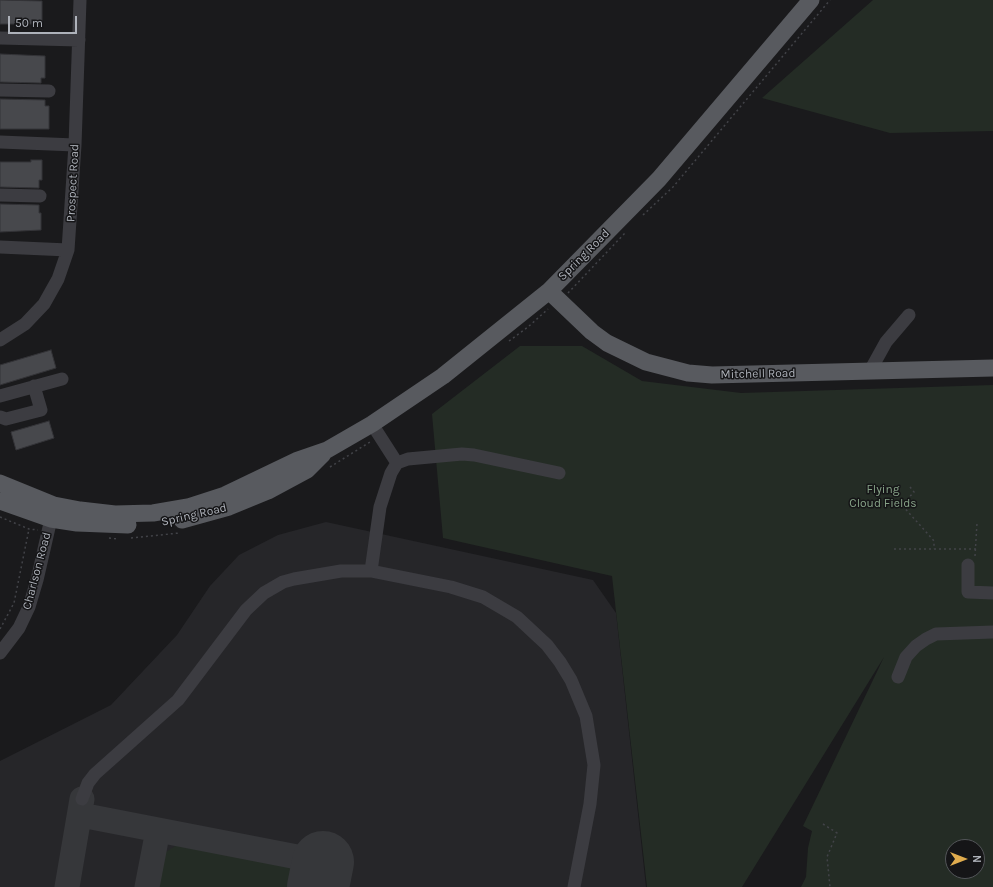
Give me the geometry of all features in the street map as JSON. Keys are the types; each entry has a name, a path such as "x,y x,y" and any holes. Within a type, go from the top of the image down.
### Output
{"main road":[{"name":"Spring Road","path":"0,501 51,518 113,525 154,524 190,518 229,507 268,491 308,470 327,450 375,430 443,376 554,295 659,179 803,7 811,0"},
{"name":"Mitchell Road","path":"554,295 592,332 607,343 646,362 666,368 712,375 993,368"},
{"name":"Spring Road","path":"0,483 51,518"}],"street":[{"name":"Prospect Road","path":"0,340 25,324 44,304 58,279 68,250 75,145 80,0"},
{"path":"0,38 79,40"},
{"path":"0,90 49,91"},
{"path":"0,142 75,145"},
{"path":"0,195 40,196"},
{"path":"0,247 68,250"},
{"path":"870,371 886,342 909,315 907,327 890,352 888,370"},
{"path":"0,396 62,379"},
{"path":"0,417 6,419 41,410 34,386"},
{"path":"375,430 397,463"},
{"path":"371,571 380,507 391,473 397,463 408,459 462,454 474,455 559,473"},
{"name":"Charlson Road","path":"0,653 19,628 29,607 37,580 51,518"},
{"path":"968,565 968,592 993,593"},
{"path":"82,799 88,783 95,774 178,700 246,610 264,593 283,582 294,579 341,571 371,571 451,587 483,597 517,617 547,645 560,662 571,680 586,716 594,765 590,804 574,887"},
{"path":"898,677 906,657 916,646 936,634 993,632"}],"path":[{"path":"639,219 679,180 830,0"},
{"path":"504,344 528,328 554,295 570,291 629,230"},
{"path":"328,468 375,430"},
{"path":"910,487 914,492 902,505 934,541 934,549"},
{"path":"0,517 29,529 51,518"},
{"path":"0,629 14,603 29,529"},
{"path":"127,538 185,532"},
{"path":"107,538 121,538"},
{"path":"894,549 976,549"},
{"path":"822,824 838,832 827,857 830,887"}],"shaded area":[{"path":"326,522 593,580 616,613 646,887 0,887 0,761 111,705 177,635 210,586 239,555 278,535"}],"green space":[{"path":"873,0 993,0 993,131 890,133 762,98"},
{"name":"Flying Cloud Fields","path":"520,346 582,346 642,381 741,393 993,385 993,887 801,887 806,877 808,848 812,831 803,826 884,657 742,887 647,887 612,576 443,538 432,414"},
{"path":"177,845 186,845 284,863 292,868 297,877 297,887 156,887 162,858 166,852"}],"building":[{"path":"0,0 42,1 42,24 0,24"},
{"path":"0,54 45,56 45,78 41,78 41,83 0,82"},
{"path":"0,99 45,100 45,106 49,106 49,129 0,129"},
{"path":"31,160 42,160 42,180 39,180 39,188 0,187 0,162 31,162"},
{"path":"0,204 39,205 39,213 41,213 41,230 0,232"},
{"path":"51,350 56,368 0,385 0,365"},
{"path":"49,421 54,438 16,450 11,432"}],"taxiway":[{"path":"67,887 82,799"},
{"path":"81,815 323,862"},
{"path":"147,887 158,830"}],"runway":[{"path":"318,887 323,862"}]}
